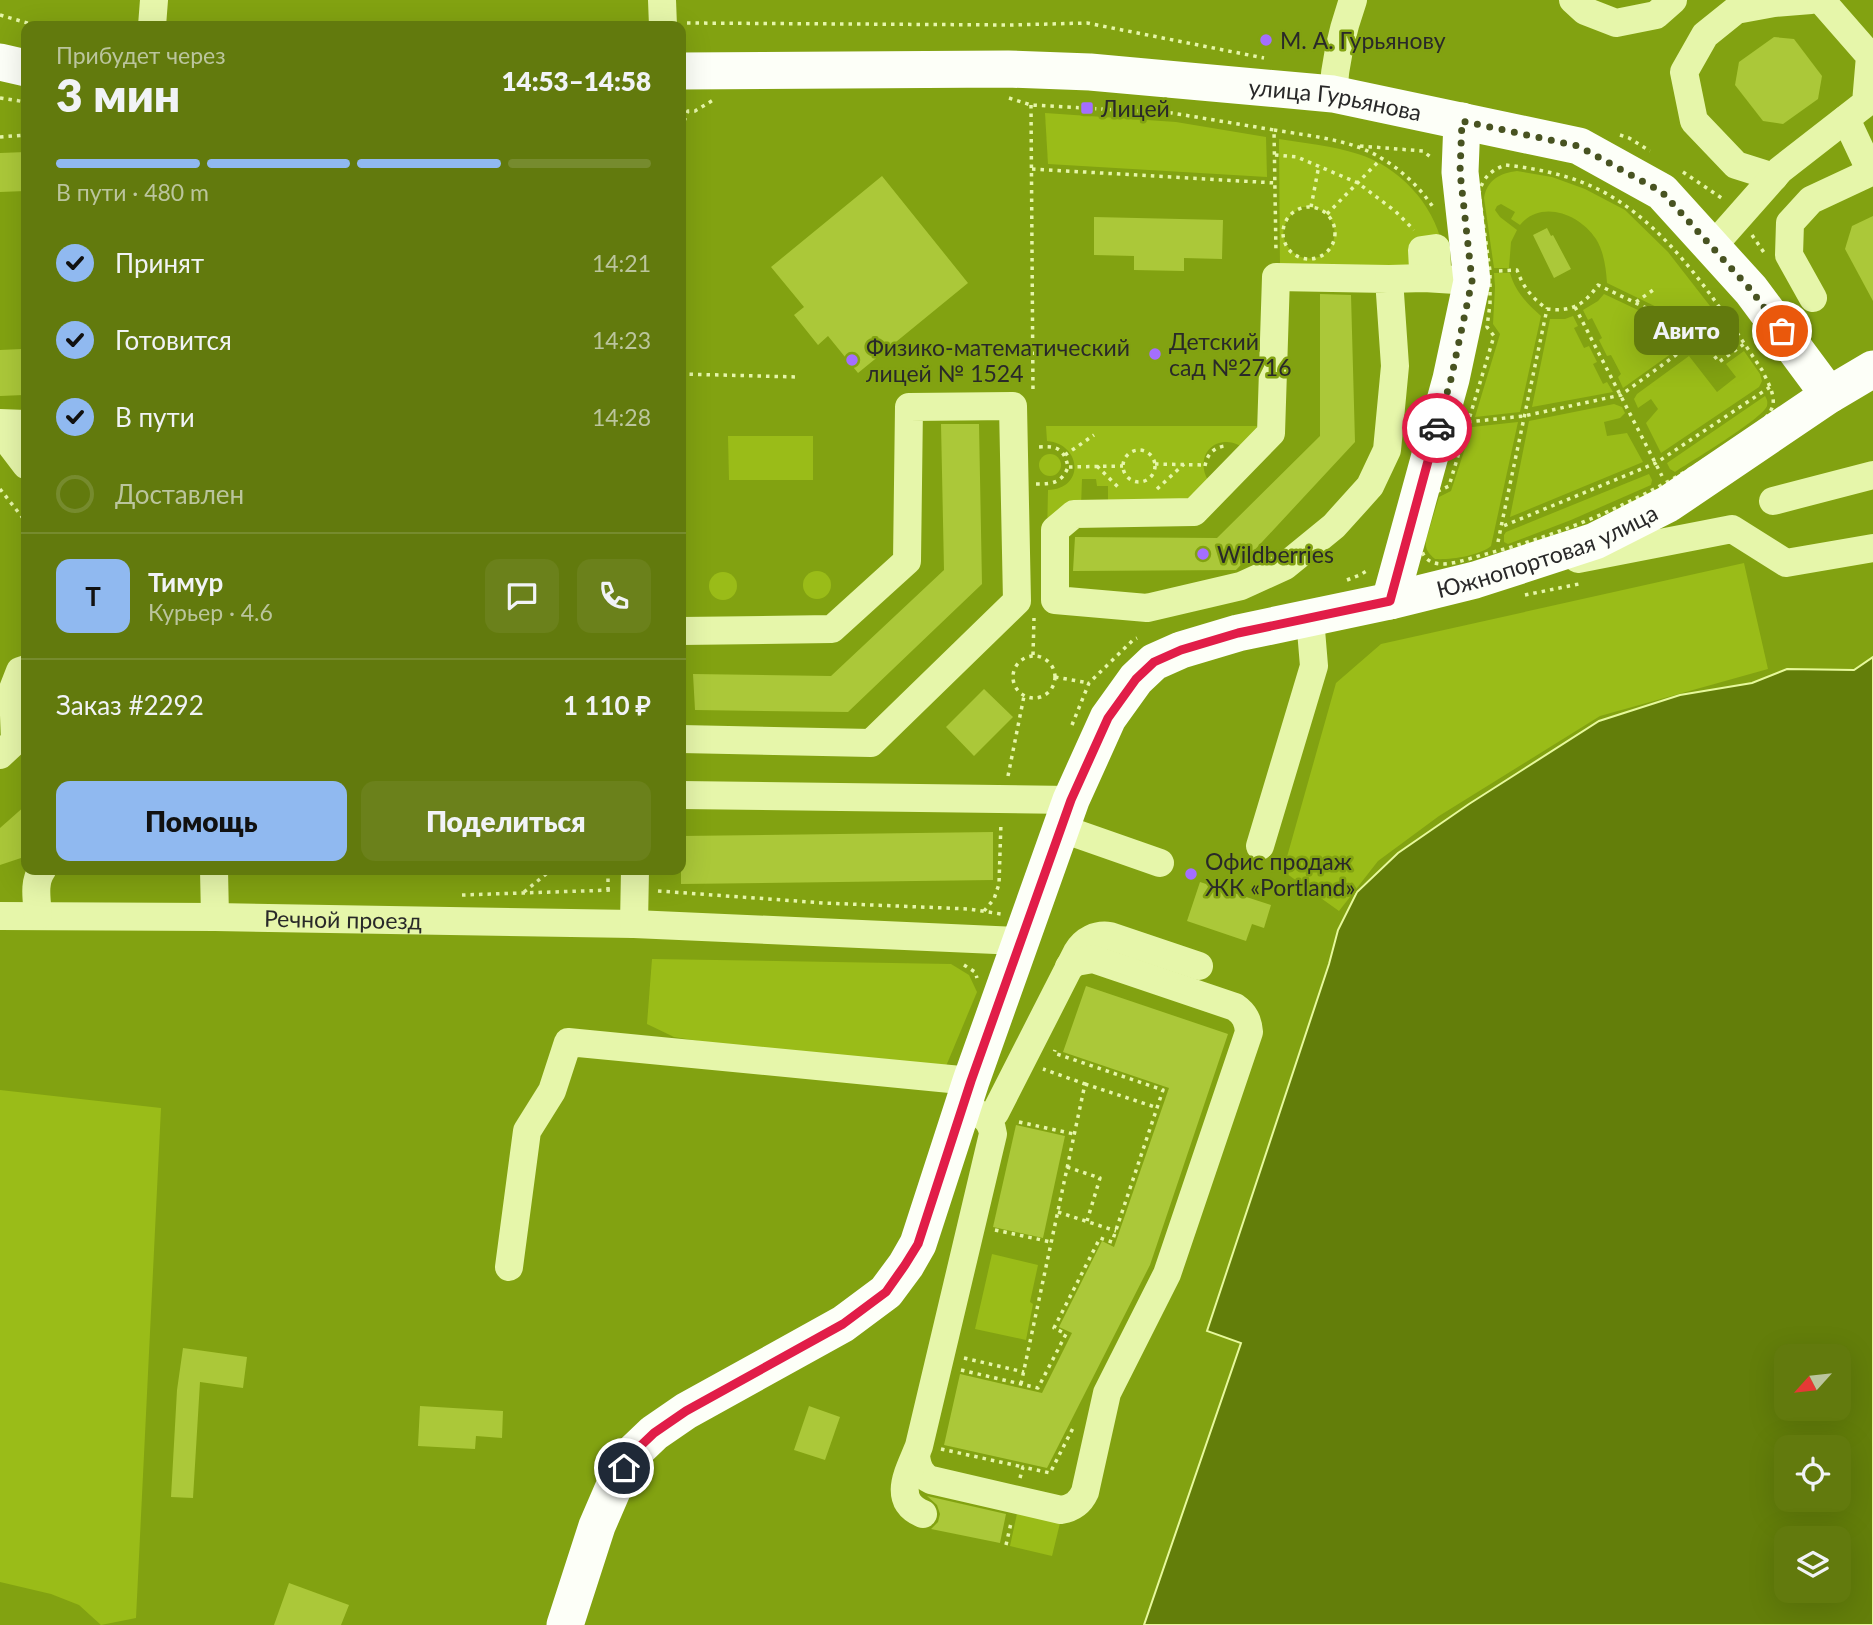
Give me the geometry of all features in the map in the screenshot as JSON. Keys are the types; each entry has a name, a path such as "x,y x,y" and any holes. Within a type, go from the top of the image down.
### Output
{"main road":[{"path":"0,62 21,67"},
{"name":"улица Гурьянова","path":"686,71 1008,69 1090,72 1333,94 1578,146 1662,192 1751,290 1829,395"},
{"path":"1390,601 1451,379 1489,274 1460,172 1462,121"},
{"path":"1829,395 1873,369"},
{"name":"Южнопортовая улица","path":"565,1625 597,1526 632,1454 654,1433 686,1411 843,1324 886,1292 918,1244 974,1102 1020,941 1065,814 1108,718 1136,679 1154,662 1181,650 1238,633 1475,580 1595,541 1668,504 1829,395"}],"street":[{"path":"152,21 154,0"},
{"path":"662,0 663,21"},
{"path":"1333,94 1337,59 1353,0"},
{"path":"1573,0 1585,11 1616,23 1656,15 1673,0"},
{"path":"1774,177 1736,164 1694,121 1684,72 1705,35 1736,10 1774,2 1811,0"},
{"path":"1813,298 1789,256 1790,223 1811,200 1872,172 1862,107 1870,56 1821,0"},
{"path":"1712,247 1780,170 1862,107"},
{"path":"1389,279 1395,366 1387,450 1370,486 1334,526 1285,566 1241,586 1147,608 1055,600 1055,530 1074,514 1194,512 1271,433 1276,276 1389,279 1489,274"},
{"path":"686,631 832,629 907,561 909,407 1013,406 1017,601 871,743 686,739"},
{"path":"0,423 21,424"},
{"path":"0,431 21,459"},
{"path":"1773,501 1873,475"},
{"path":"1475,580 1732,528 1786,563 1873,548"},
{"path":"1260,846 1314,666 1310,618"},
{"path":"0,755 15,741 13,679"},
{"path":"686,795 1065,814 1160,863"},
{"path":"38,875 36,886 38,916"},
{"path":"214,875 215,917"},
{"path":"634,924 635,875"},
{"name":"Речной проезд","path":"0,916 634,924 1020,941"},
{"path":"509,1267 527,1131 552,1091 568,1042 974,1102 995,1113 1069,967 1081,945 1088,939 1104,935 1199,966"},
{"path":"927,1452 917,1464 921,1472 931,1480 1061,1510 1076,1505 1082,1499 1107,1393 1167,1274 1248,1032 1245,1016 1236,1007 1093,959 1076,962 1069,967"},
{"path":"923,1514 909,1505 904,1485 927,1452 993,1134 992,1126 974,1102"}],"path":[{"path":"0,15 21,21"},
{"path":"1006,97 1031,104 1172,113 1354,145 1423,151 1439,170"},
{"path":"0,98 21,101"},
{"path":"686,116 688,111 695,111 718,98"},
{"path":"1031,104 1033,405"},
{"path":"1274,130 1276,276"},
{"path":"0,136 21,135"},
{"path":"1354,145 1383,158 1410,179 1436,211"},
{"path":"1275,155 1297,157 1358,183 1395,211 1418,234 1422,250"},
{"path":"1327,214 1383,158"},
{"path":"1311,207 1319,165"},
{"path":"1547,309 1497,551 1592,518 1666,483 1719,451 1771,412 1774,404 1762,370 1744,344 1695,274 1667,241 1615,198 1584,183 1538,169 1506,165 1496,168 1487,176 1479,193 1489,274 1517,270 1526,290 1547,309 1575,307 1590,297 1598,285 1697,332 1719,362 1744,344"},
{"path":"1032,169 1276,183"},
{"path":"1302,207 1320,209 1327,214 1335,229 1332,245 1321,256 1297,256 1285,243 1283,234 1288,218 1302,207"},
{"path":"1636,302 1656,288"},
{"path":"1575,307 1656,463"},
{"path":"1468,422 1524,416 1621,396 1698,339 1699,335"},
{"path":"686,374 798,377"},
{"path":"1501,527 1656,463 1770,387"},
{"path":"1065,455 1094,435"},
{"path":"1033,447 1055,448 1065,455 1068,467 1062,479 1057,482 1034,484"},
{"path":"1136,450 1147,452 1154,459 1155,470 1149,479 1138,482 1128,478 1123,466 1127,454 1136,450"},
{"path":"1155,464 1205,465"},
{"path":"1156,490 1184,464"},
{"path":"1097,466 1121,491"},
{"path":"1068,467 1123,466"},
{"path":"0,489 21,516"},
{"path":"1520,596 1586,583"},
{"path":"1033,655 1034,616"},
{"path":"1033,655 1043,657 1051,663 1055,677 1051,690 1034,698 1024,696 1012,681 1017,663 1024,657 1033,655"},
{"path":"1055,677 1089,683"},
{"path":"523,894 545,875"},
{"path":"608,875 608,890"},
{"path":"948,1361 1038,1388 1066,1334 1054,1328 1100,1238 1112,1242 1116,1231 1163,1090 1054,1053 1058,1042"},
{"path":"1021,1061 1155,1107"},
{"path":"1021,1384 1085,1084"},
{"path":"1019,1122 1074,1134"},
{"path":"1067,1167 1100,1178 1087,1221"},
{"path":"1058,1212 1116,1231"},
{"path":"995,1230 1051,1242"},
{"path":"948,1361 1024,1371"},
{"path":"927,1452 1050,1473 1075,1425"},
{"path":"1006,1545 1023,1467"}],"shaded area":[{"path":"1045,113 1176,122 1266,137 1267,177 1048,164"},
{"path":"1279,139 1348,151 1387,168 1400,177 1422,201 1438,230 1443,248 1443,272 1280,271","holes":["1302,207 1317,209 1333,223 1335,234 1332,244 1327,252 1317,257 1300,257 1291,251 1285,241 1285,224 1292,214"]},
{"path":"1517,171 1552,177 1585,189 1625,210 1668,252 1738,342 1720,355 1698,327 1607,283 1604,260 1596,239 1580,223 1560,213 1538,213 1520,225 1511,219 1515,212 1501,204 1497,206 1495,210 1500,217 1517,230 1511,242 1509,268 1494,268 1484,198 1488,186 1495,178"},
{"path":"1494,273 1510,273 1522,297 1541,316 1520,412 1475,417 1500,334 1493,324"},
{"path":"1604,294 1693,338 1623,388 1618,377 1621,374 1611,355 1607,356 1592,318 1588,320 1583,310"},
{"path":"1573,316 1578,326 1574,328 1584,348 1589,346 1597,362 1593,364 1603,384 1607,382 1613,392 1532,407 1550,319"},
{"path":"1744,351 1760,374 1762,381 1759,387 1661,453 1646,423 1658,409 1651,399 1638,408 1634,399 1637,394 1689,356 1717,392 1736,377 1726,364"},
{"path":"1765,396 1767,406 1753,420 1675,472 1670,469 1667,463"},
{"path":"1614,404 1622,407 1625,413 1620,418 1604,422 1607,436 1627,433 1643,462 1510,517 1529,421"},
{"path":"1518,422 1491,546 1464,557 1435,559 1428,551 1426,540 1439,497 1451,491 1472,427"},
{"path":"1046,426 1257,426 1256,434 1244,447 1227,442 1212,446 1204,464 1204,471 1211,484 1191,504 1108,506 1108,486 1097,486 1096,479 1082,479 1081,507 1047,537 1048,490 1060,488 1068,482 1075,466 1067,450 1059,444 1047,441"},
{"path":"728,436 813,436 813,480 729,480"},
{"path":"1050,454 1058,457 1061,465 1058,473 1050,476 1042,473 1039,465 1042,457"},
{"path":"1649,474 1651,485 1571,520 1508,544 1504,542 1506,532"},
{"path":"1744,563 1768,669 1600,716 1439,816 1378,861 1339,911 1283,871 1336,683 1381,644"},
{"path":"817,571 827,575 831,585 827,595 817,599 807,595 803,585 807,575"},
{"path":"723,572 733,576 737,586 733,596 723,600 713,596 709,586 713,576"},
{"path":"1873,657 1873,1625 1144,1625 1241,1343 1207,1331 1338,930 1357,892 1398,853 1599,721 1680,695 1752,683 1787,669 1854,670"},
{"path":"652,959 951,964 969,975 977,992 944,1071 773,1053 674,1037 647,1024"},
{"path":"0,1090 161,1108 136,1618 101,1625 79,1605 51,1594 0,1582"},
{"path":"992,1254 1038,1265 1026,1340 975,1329"},
{"path":"1018,1509 1061,1519 1052,1556 1010,1546"}],"building":[{"path":"1774,37 1794,39 1822,76 1818,99 1783,124 1763,121 1735,85 1739,62"},
{"path":"21,152 21,191 0,192 0,153"},
{"path":"882,176 968,283 858,373 828,336 818,345 794,315 804,307 771,267"},
{"path":"1873,216 1873,301 1845,249 1852,226"},
{"path":"1094,217 1223,220 1222,259 1184,258 1184,271 1134,270 1134,256 1094,255"},
{"path":"1547,228 1571,269 1554,278 1533,235"},
{"path":"1320,294 1351,295 1355,442 1236,570 1073,571 1075,537 1217,538 1320,436"},
{"path":"21,349 21,395 0,396 0,350"},
{"path":"941,424 979,424 982,584 848,712 695,710 693,674 831,676 944,570"},
{"path":"984,689 1013,717 974,756 946,727"},
{"path":"21,809 21,858 0,865 0,828"},
{"path":"993,832 993,880 681,884 681,875 686,875 686,836"},
{"path":"1200,882 1271,905 1264,928 1252,924 1246,941 1187,921"},
{"path":"1086,986 1228,1034 1150,1265 1047,1468 944,1445 960,1374 1042,1393 1072,1333 1059,1327 1102,1241 1114,1247 1169,1088 1063,1052"},
{"path":"1016,1125 1065,1136 1043,1238 993,1227"},
{"path":"183,1348 247,1357 243,1388 200,1382 193,1498 171,1497 177,1390"},
{"path":"420,1406 503,1411 502,1438 476,1436 475,1449 418,1446"},
{"path":"809,1406 840,1417 825,1460 794,1450"},
{"path":"927,1496 1006,1514 1000,1543 931,1529 938,1522 940,1514 937,1505"},
{"path":"289,1583 349,1605 341,1625 274,1625"}],"way so far":[{"path":"1437,428 1451,379 1472,281 1460,172 1462,121 1578,146 1662,192 1751,290 1782,331"}],"place":[{"name":"М. А. Гурьянову","path":"1266,40"},
{"name":"Лицей","path":"1087,108"},
{"name":"Авито","path":"1782,331"},
{"name":"Детский сад №2716","path":"1155,354"},
{"name":"Физико-математический лицей № 1524","path":"852,360"},
{"name":"Wildberries","path":"1203,554"},
{"name":"Офис продаж ЖК «Portland»","path":"1191,874"}],"route":[{"path":"624,1468 632,1454 654,1433 686,1411 843,1324 886,1292 918,1244 1034,901 1071,800 1108,718 1136,679 1154,662 1181,650 1238,633 1390,601 1437,428"}]}
